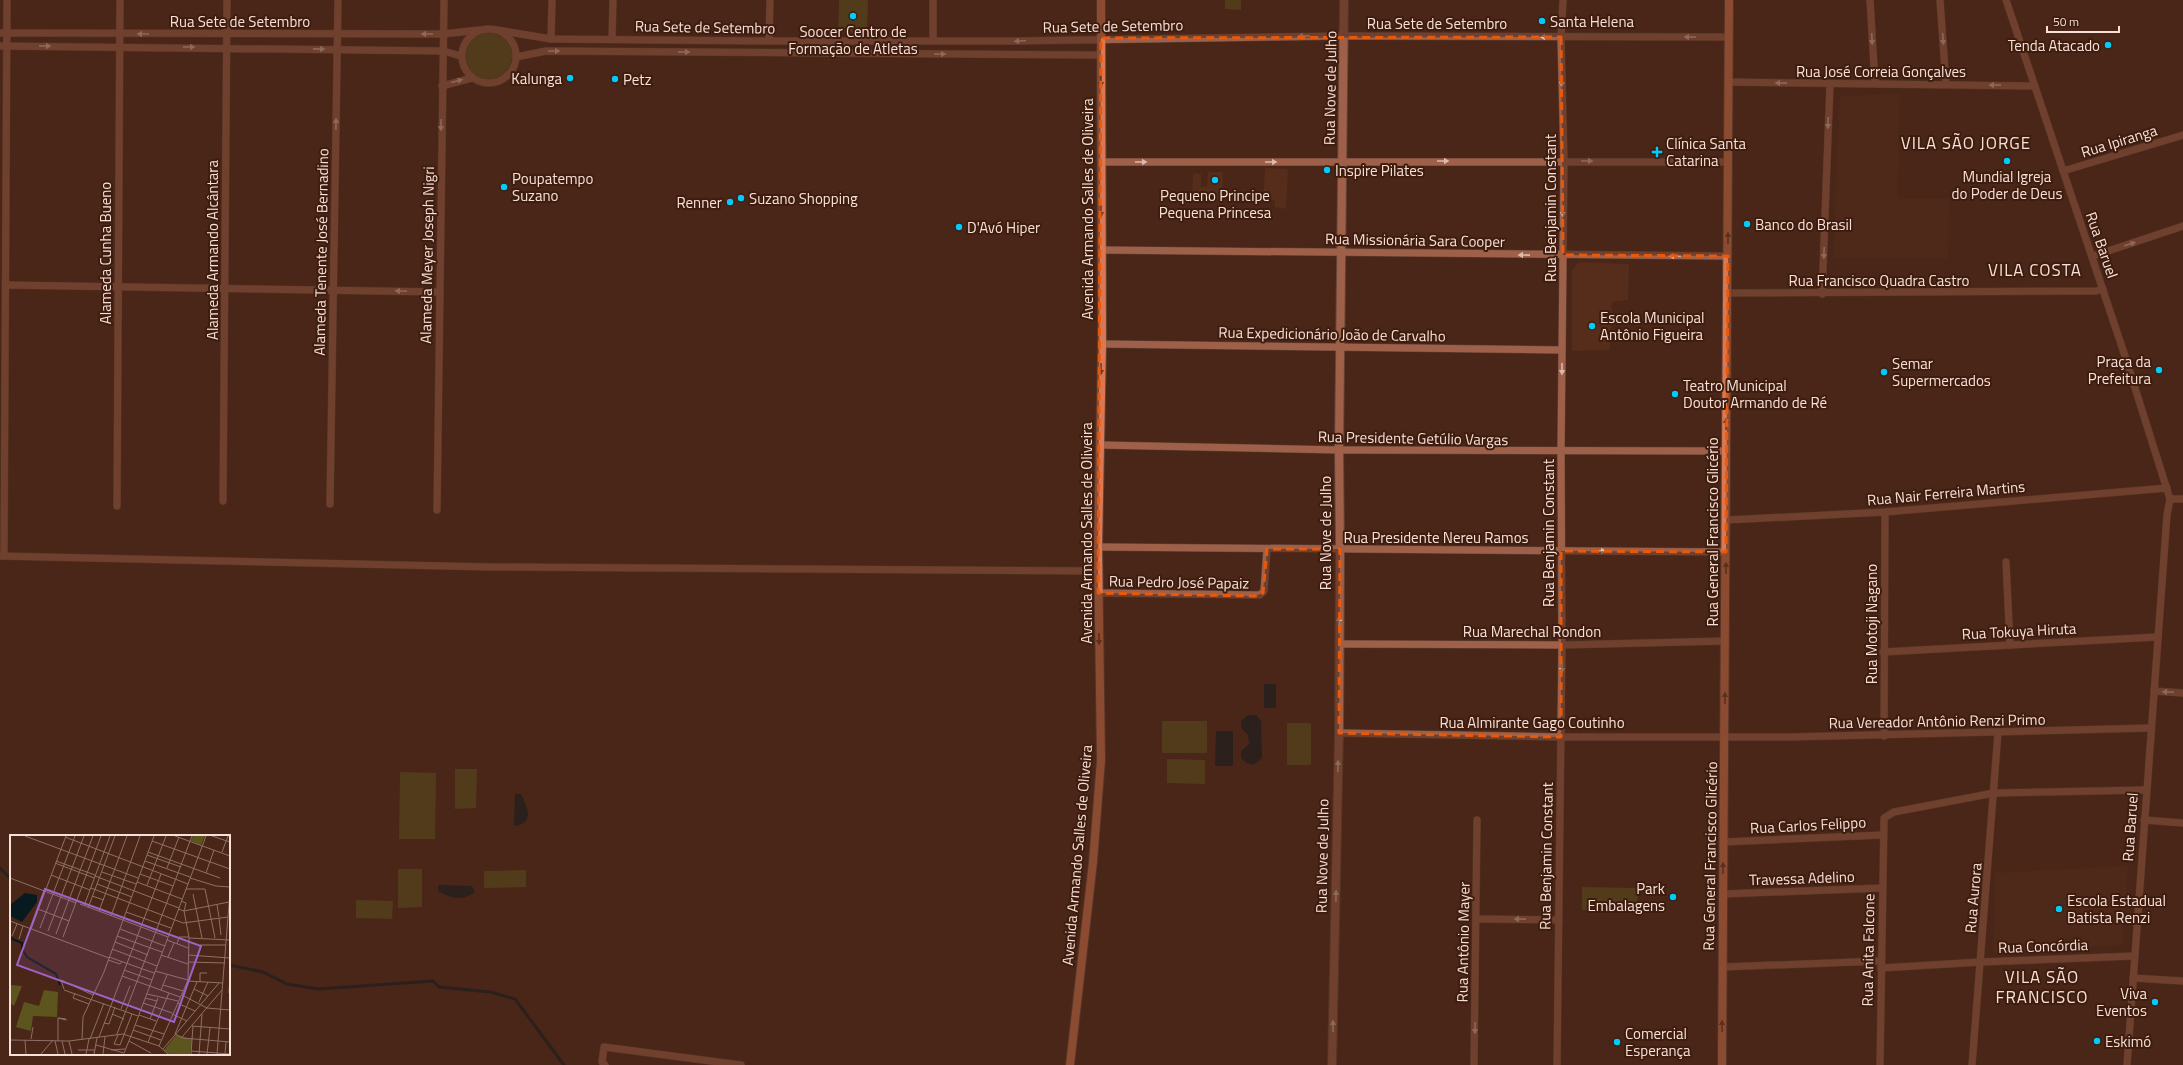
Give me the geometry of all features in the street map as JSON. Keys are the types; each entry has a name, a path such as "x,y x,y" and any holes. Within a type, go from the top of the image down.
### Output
{"main road":[{"name":"Avenida Armando Salles de Oliveira","path":"1070,1065 1100,789 1102,743 1098,593 1102,344 1101,0"},
{"name":"Rua General Francisco Glicério","path":"1722,1065 1729,0"}],"street":[{"path":"7,0 3,33 6,285 2,556 491,567 1098,571"},
{"name":"Alameda Cunha Bueno","path":"117,506 120,0"},
{"name":"Alameda Armando Alcântara","path":"223,501 227,0"},
{"name":"Alameda Tenente José Bernadino","path":"330,504 338,0"},
{"name":"Alameda Meyer Joseph Nigri","path":"437,510 444,0"},
{"path":"551,39 552,0"},
{"path":"612,39 613,0"},
{"path":"769,41 770,0"},
{"path":"933,0 933,41"},
{"name":"Rua Nove de Julho","path":"1332,1065 1339,733 1339,450 1345,36 1344,0"},
{"name":"Rua Benjamin Constant","path":"1557,1065 1562,644 1561,452 1564,161 1561,37 1563,0"},
{"path":"1870,0 1875,83"},
{"path":"1940,0 1946,84"},
{"name":"Rua Baruel","path":"2006,0 2103,289 2170,499 2145,790 2127,1065"},
{"path":"479,30 497,30 512,40 516,57 514,66 502,80 485,83 472,78 464,68 461,56 466,40 479,30"},
{"name":"Rua Sete de Setembro","path":"3,33 337,35 443,34 479,30"},
{"name":"Rua Sete de Setembro","path":"497,30 551,39 769,41 933,41 1345,36 1729,37"},
{"name":"Rua Sete de Setembro","path":"3,46 443,50 461,56"},
{"name":"Rua Sete de Setembro","path":"516,57 546,51 1101,55"},
{"path":"442,86 472,78"},
{"name":"Rua José Correia Gonçalves","path":"1729,82 2034,86"},
{"path":"1822,294 1830,84"},
{"name":"Rua Ipiranga","path":"2063,171 2183,135"},
{"path":"1102,162 1728,162"},
{"path":"2092,256 2183,226"},
{"name":"Rua Missionária Sara Cooper","path":"1101,250 1728,256"},
{"path":"6,285 333,289 440,292"},
{"name":"Rua Francisco Quadra Castro","path":"1727,293 1822,294 2096,291 2103,289"},
{"name":"Rua Expedicionário João de Carvalho","path":"1102,344 1562,350"},
{"name":"Rua Presidente Getúlio Vargas","path":"1100,445 1339,450 1561,452 1726,450"},
{"name":"Rua Nair Ferreira Martins","path":"1726,520 1885,512 2167,488"},
{"path":"2170,499 2183,499"},
{"name":"Rua Motoji Nagano","path":"1884,736 1883,652 1885,512"},
{"name":"Rua Presidente Nereu Ramos","path":"1098,547 1726,552"},
{"name":"Rua Pedro José Papaiz","path":"1098,593 1260,595 1264,591 1267,549"},
{"path":"2006,562 2010,645"},
{"name":"Rua Tokuya Hiruta","path":"1883,652 2157,637"},
{"name":"Rua Marechal Rondon","path":"1339,644 1562,644 1725,641"},
{"path":"2154,691 2183,693"},
{"name":"Rua Vereador Antônio Renzi Primo","path":"1725,737 1884,736 2151,728"},
{"name":"Rua Almirante Gago Coutinho","path":"1339,733 1561,738 1725,737"},
{"name":"Rua Aurora","path":"1972,1065 1998,733"},
{"path":"1994,793 2145,790"},
{"name":"Rua Carlos Felippo","path":"1724,842 1882,835 1884,818 1894,812 1994,793"},
{"name":"Rua Antônio Mayer","path":"1474,1065 1477,820"},
{"path":"2144,820 2183,823"},
{"name":"Rua Anita Falcone","path":"1880,1065 1882,835"},
{"name":"Travessa Adelino","path":"1723,894 1882,888"},
{"path":"1476,918 1558,920"},
{"name":"Rua Concórdia","path":"1723,967 1981,962 2134,956"},
{"path":"2133,978 2183,981"},
{"path":"605,1065 602,1062 604,1046 741,1065"}],"highlighted area":[{"path":"1561,37 1563,255 1728,256 1726,552 1561,551 1561,737 1339,733 1340,549 1267,549 1263,593 1255,596 1098,593 1101,38"}],"shaded area":[{"name":"Soocer Centro de Formação de Atletas","path":"839,0 868,0 867,33 838,32"},
{"path":"1225,0 1241,0 1241,10 1225,9"},
{"path":"485,33 493,33 502,37 508,43 512,56 508,69 502,75 493,79 485,79 476,75 470,69 466,60 466,52 470,43 476,37"},
{"path":"1900,94 1897,199 1949,199 1948,258 1833,258 1840,96"},
{"path":"1265,168 1288,169 1286,209 1275,207 1275,200 1263,199"},
{"name":"Pequeno Principe Pequena Princesa","path":"1208,172 1223,172 1222,200 1192,200 1193,173 1201,174 1201,187 1207,187"},
{"name":"Escola Municipal Antônio Figueira","path":"1579,262 1629,264 1628,300 1612,302 1610,350 1572,351 1572,270"},
{"path":"1162,721 1207,721 1207,753 1162,753"},
{"path":"1287,723 1311,723 1311,765 1287,765"},
{"path":"1167,759 1205,760 1205,784 1167,783"},
{"path":"455,769 477,769 476,808 455,809"},
{"path":"400,772 436,773 435,839 399,839"},
{"name":"Escola Estadual Batista Renzi","path":"2128,866 2122,945 1993,953 1995,873"},
{"path":"398,869 422,869 422,907 398,908"},
{"path":"526,870 526,887 484,888 484,871"},
{"path":"1582,887 1638,888 1637,911 1582,910"},
{"path":"356,900 393,901 392,919 356,918"}],"water":[{"path":"1264,684 1276,684 1276,708 1264,708"},
{"path":"1248,715 1256,715 1261,721 1262,758 1253,765 1246,763 1241,758 1241,751 1249,744 1248,735 1241,728 1241,721"},
{"path":"1216,731 1233,731 1233,766 1215,766"},
{"path":"515,794 521,794 526,804 528,814 525,822 514,826"},
{"path":"438,885 472,886 475,892 465,897 456,898 447,896 438,891"}],"waterway":[{"path":"0,868 10,878"},
{"path":"230,965 263,972 287,984 318,989 433,981 439,987 490,992 515,999 564,1065"}],"place":[{"name":"Soocer Centro de Formação de Atletas","path":"853,16"},
{"name":"Santa Helena","path":"1542,21"},
{"name":"Tenda Atacado","path":"2108,45"},
{"name":"Kalunga","path":"570,78"},
{"name":"Petz","path":"615,79"},
{"name":"Clínica Santa Catarina","path":"1657,152"},
{"name":"Mundial Igreja do Poder de Deus","path":"2007,161"},
{"name":"Inspire Pilates","path":"1327,170"},
{"name":"Pequeno Principe Pequena Princesa","path":"1215,180"},
{"name":"Poupatempo Suzano","path":"504,187"},
{"name":"Suzano Shopping","path":"741,198"},
{"name":"Renner","path":"730,202"},
{"name":"Banco do Brasil","path":"1747,224"},
{"name":"D'Avó Hiper","path":"959,227"},
{"name":"Escola Municipal Antônio Figueira","path":"1592,326"},
{"name":"Praça da Prefeitura","path":"2159,370"},
{"name":"Semar Supermercados","path":"1884,372"},
{"name":"Teatro Municipal Doutor Armando de Ré","path":"1675,394"},
{"name":"Park Embalagens","path":"1673,897"},
{"name":"Escola Estadual Batista Renzi","path":"2059,909"},
{"name":"Viva Eventos","path":"2155,1002"},
{"name":"Eskimó","path":"2097,1041"},
{"name":"Comercial Esperança","path":"1617,1042"}],"district":[{"name":"VILA SÃO JORGE","path":"1966,143"},
{"name":"VILA COSTA","path":"2035,270"},
{"name":"VILA SÃO FRANCISCO","path":"2042,987"}]}
